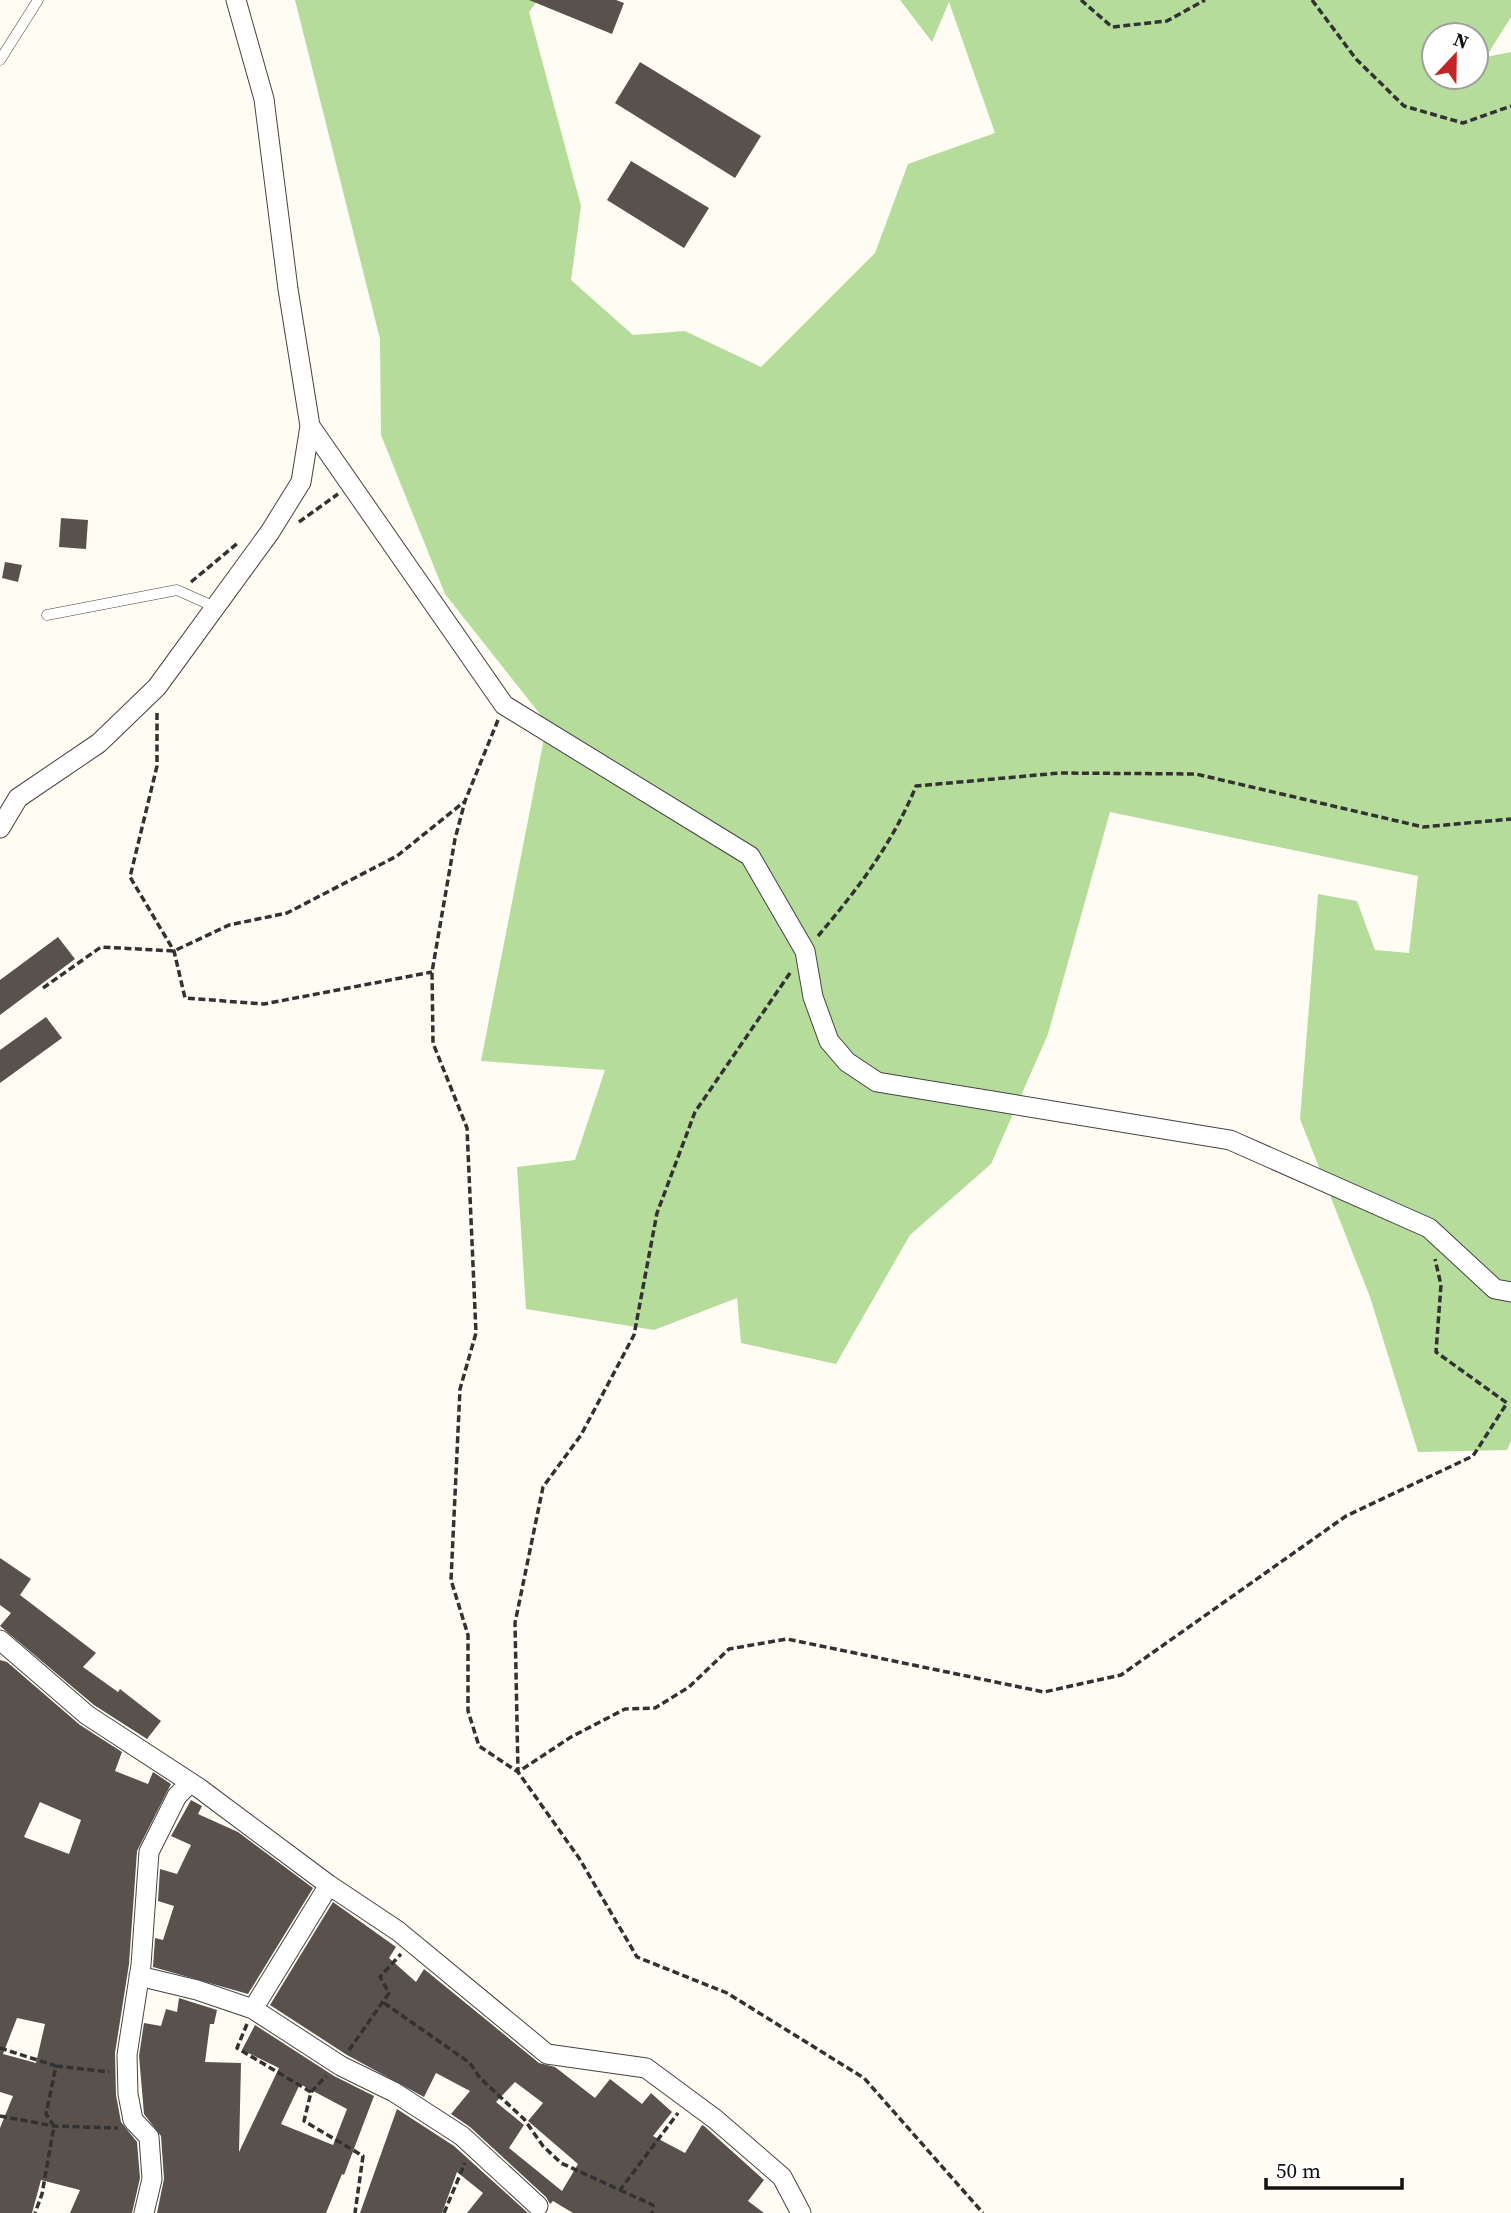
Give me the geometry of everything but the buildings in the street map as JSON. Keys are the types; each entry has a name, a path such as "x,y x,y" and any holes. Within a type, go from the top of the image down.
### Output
{"street":[{"path":"0,828 18,798 99,743 157,687 270,532 301,482 310,426 288,289 264,99 236,0"},
{"path":"310,426 503,705 680,810 750,856 805,951 813,997 829,1041 847,1062 877,1082 1230,1140 1429,1228 1495,1289 1511,1292"},
{"path":"0,1640 87,1715 190,1783 411,1942 547,2054 646,2068 782,2177 801,2213"},
{"path":"144,2213 152,2179 149,2137 133,2120 127,2055 139,1976 149,1852 177,1796 190,1783"},
{"path":"253,2009 329,1885"},
{"path":"139,1976 253,2009 341,2066 394,2092 462,2136 538,2206"}],"lane":[{"path":"0,60 38,0"},
{"path":"47,615 177,590 215,607"}],"path":[{"path":"1081,0 1112,27 1167,21 1205,0"},
{"path":"1312,0 1356,59 1404,106 1464,123 1511,106"},
{"path":"157,687 157,766 130,877 174,951 186,998 264,1004 432,972"},
{"path":"503,705 466,801 455,839 432,972 433,1044 467,1128 475,1333 460,1390 451,1580 468,1635 468,1711 479,1746 518,1772 579,1858 637,1957 727,1993 864,2078 983,2213"},
{"path":"518,1772 515,1623 543,1487 581,1435 634,1335 657,1213 695,1112 805,951 862,885 905,814 916,786 1060,773 1196,774 1423,827 1511,819"},
{"path":"43,988 101,947 174,951 229,925 287,913 397,856 466,801"},
{"path":"518,1772 571,1737 625,1709 655,1708 689,1687 729,1649 787,1639 1044,1692 1121,1675 1346,1516 1473,1456 1507,1403 1436,1352 1441,1285 1429,1228"},
{"path":"355,2213 363,2156 304,2121 311,2092 327,2075 341,2066 384,2003 389,1993 380,1977 411,1942"},
{"path":"384,2003 470,2063 480,2078 524,2119 543,2146 561,2163 653,2205 652,2213"},
{"path":"253,2009 237,2048 311,2092"},
{"path":"0,2048 56,2066 128,2074"},
{"path":"35,2213 42,2194 54,2126 46,2114 56,2066"},
{"path":"620,2190 688,2099"},
{"path":"0,2116 54,2126 141,2128"},
{"path":"444,2213 462,2167 475,2148"}],"green space":[{"path":"295,0 538,0 529,12 581,206 571,280 633,335 685,331 761,367 875,253 908,164 995,133 949,2 932,42 900,0 1511,0 1511,17 1490,51 1490,21 1420,21 1420,91 1490,91 1490,56 1511,52 1511,1441 1507,1450 1418,1452 1370,1297 1300,1119 1318,894 1357,901 1375,950 1409,953 1418,876 1110,812 1048,1034 991,1164 910,1235 836,1364 741,1343 737,1298 654,1330 526,1309 517,1167 575,1160 605,1070 481,1061 547,723 445,594 381,435 380,339"}]}
